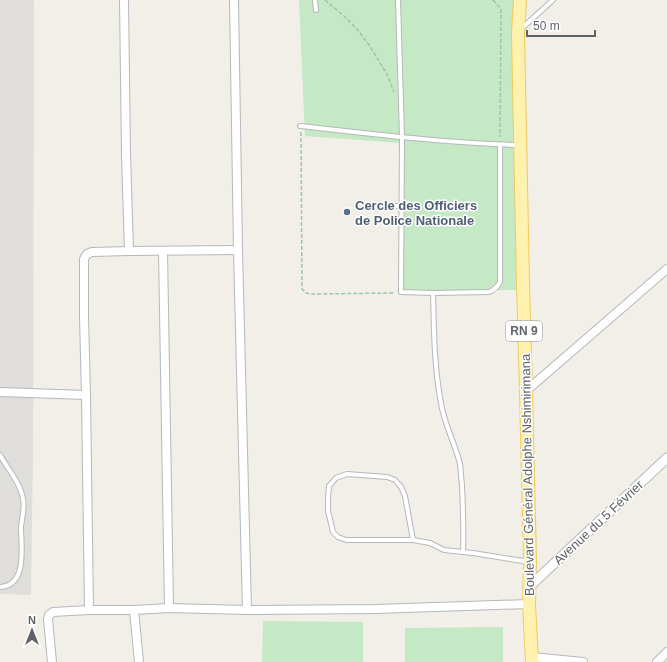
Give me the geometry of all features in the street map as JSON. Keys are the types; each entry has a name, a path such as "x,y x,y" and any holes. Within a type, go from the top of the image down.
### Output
{"main road":[{"name":"Boulevard Général Adolphe Nshimirimana","path":"520,0 518,32 522,284 532,659"}],"street":[{"path":"124,0 129,251"},
{"path":"234,0 238,250 247,610"},
{"path":"89,610 84,259 87,254 92,252 238,250"},
{"path":"163,251 169,608"},
{"path":"526,390 667,269"},
{"path":"0,392 86,395"},
{"name":"Avenue du 5 Février","path":"530,586 667,458"},
{"path":"52,662 48,619 49,615 53,612 169,608 247,610 376,609 530,604"},
{"path":"134,610 140,662"},
{"path":"656,662 667,652"},
{"path":"532,659 583,662"}],"lane":[{"path":"315,0 316,10"},
{"path":"398,0 402,137 401,292 489,292 498,286 500,282 500,145"},
{"path":"518,32 553,0"},
{"path":"300,126 402,137 520,146"},
{"path":"366,206 402,206"},
{"path":"433,293 436,375 441,405 460,465 464,540 463,552"},
{"path":"0,455 18,484 24,499 21,526 20,572 12,583 0,587"},
{"path":"413,540 405,496 396,480 387,477 347,474 336,478 329,486 328,511 333,532 338,537 346,540 413,540 430,543 444,550 530,562"}],"path":[{"path":"325,0 357,29 369,45 387,74 394,94"},
{"path":"493,0 501,9 500,145"},
{"path":"300,126 302,289 306,293 311,294 401,292"}],"shaded area":[{"path":"0,0 34,0 33,449 31,595 0,594"}],"green space":[{"path":"299,0 514,0 523,290 403,290 400,143 305,136"},
{"path":"263,621 363,622 363,662 262,662"},
{"path":"503,627 503,662 405,662 405,628"}],"place":[{"name":"Cercle des Officiers de Police Nationale","path":"347,212"}]}
